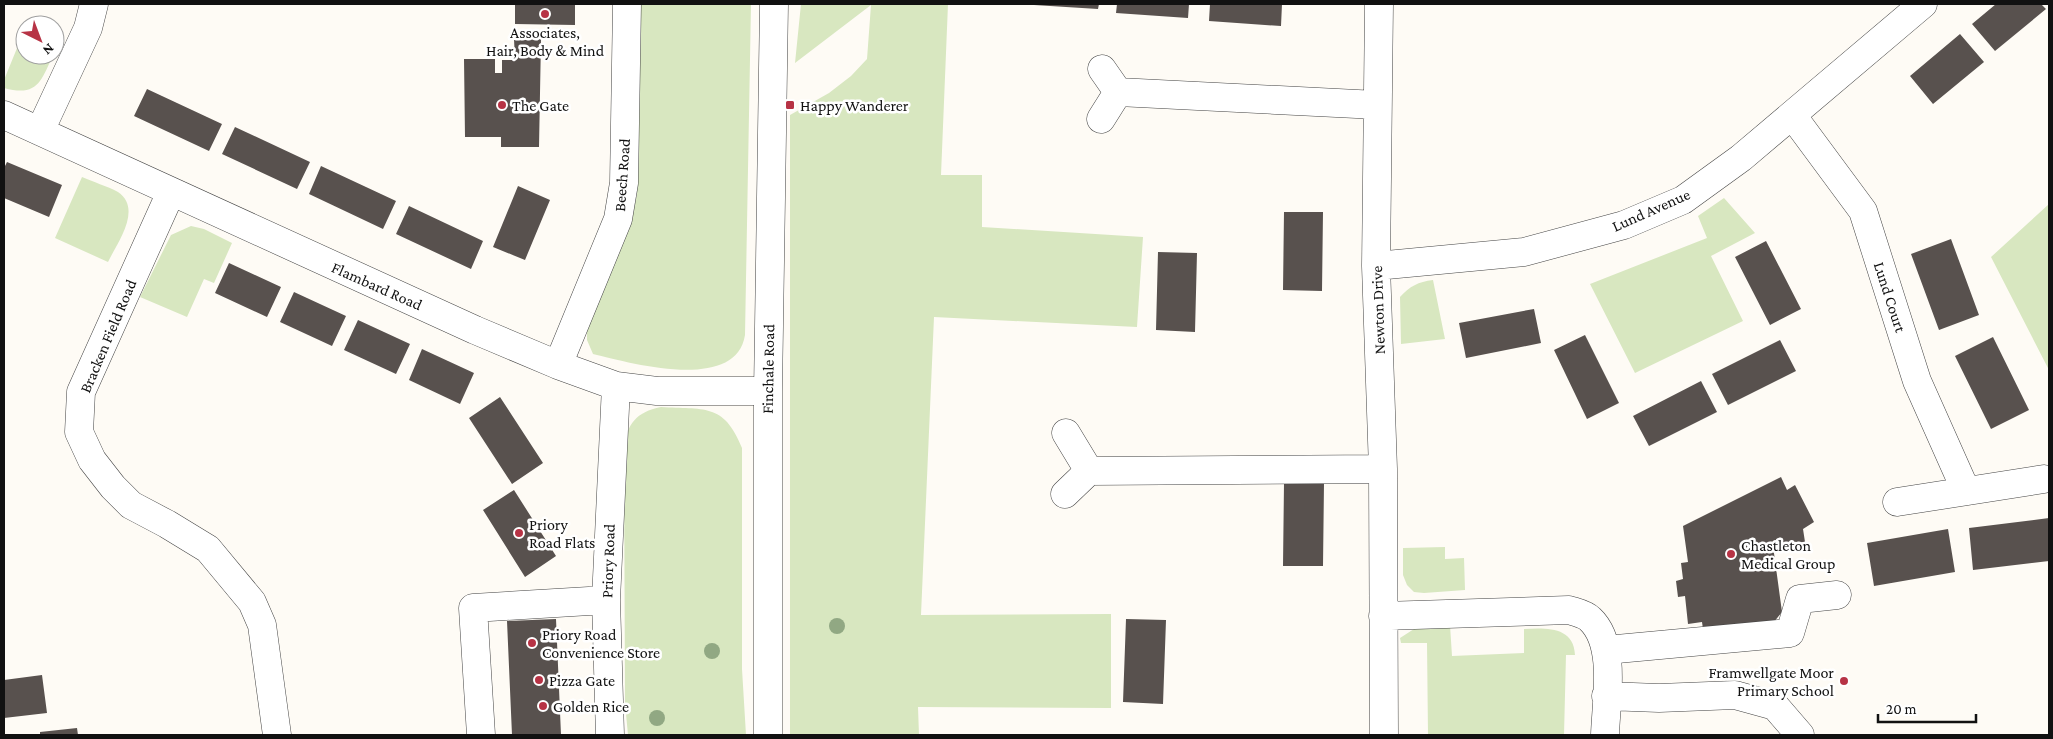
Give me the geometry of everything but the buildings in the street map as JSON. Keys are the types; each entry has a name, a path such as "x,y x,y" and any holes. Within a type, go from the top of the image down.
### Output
{"street":[{"path":"40,131 88,28 94,4"},
{"name":"Beech Road","path":"558,365 618,219 624,183 627,4"},
{"name":"Finchale Road","path":"768,735 768,391 774,4"},
{"name":"Newton Drive","path":"1379,4 1376,266 1383,469 1384,735"},
{"name":"Lund Avenue","path":"1376,266 1524,252 1624,224 1683,200 1741,158 1923,4"},
{"path":"1102,69 1118,92"},
{"path":"1118,92 1377,105"},
{"path":"1101,119 1118,92"},
{"name":"Flambard Road","path":"4,115 475,330 558,365 616,386 657,392 768,391"},
{"name":"Lund Court","path":"1792,115 1862,210 1917,381 1966,491"},
{"name":"Bracken Field Road","path":"171,192 81,392 79,432 92,460 131,505 208,549 252,602 262,624 277,735"},
{"name":"Priory Road","path":"610,735 606,600 616,386"},
{"path":"1066,433 1089,471"},
{"path":"1065,494 1089,471 1383,469"},
{"path":"1897,502 2044,479"},
{"path":"1606,650 1790,633 1800,599 1837,595"},
{"path":"482,735 473,608 606,600"},
{"path":"1383,616 1569,610 1589,618 1603,639 1606,650 1605,735"},
{"path":"1606,696 1658,698 1735,695 1775,706 1800,735"}],"green space":[{"path":"641,4 751,4 745,335 737,353 723,364 703,369 679,370 655,367 593,354 587,340 587,329 631,219 637,195"},
{"path":"801,4 948,4 941,175 982,175 982,227 1143,237 1137,327 934,317 921,615 1111,614 1111,708 918,707 919,735 790,735 790,115 829,93 851,76 867,59 871,5 795,63"},
{"path":"15,53 15,65 49,65 41,80 31,89 15,90 4,88 4,80"},
{"path":"82,177 118,192 125,199 128,207 126,226 108,262 55,238"},
{"path":"1724,198 1755,233 1711,256 1743,321 1635,373 1590,284 1707,238 1698,216"},
{"path":"2049,204 2049,370 1991,257"},
{"path":"191,226 204,229 232,243 214,283 204,279 187,317 140,297 171,235"},
{"path":"1433,280 1445,339 1401,344 1400,297 1415,285"},
{"path":"661,407 711,411 728,423 742,448 742,669 746,735 628,735 625,703 624,448 630,426 634,420 645,412"},
{"path":"1445,547 1445,559 1464,558 1465,590 1414,592 1407,585 1403,575 1403,548"},
{"path":"1450,625 1452,656 1524,653 1524,629 1549,629 1564,634 1570,639 1575,655 1566,655 1564,735 1428,735 1427,643 1401,643 1400,638 1414,629"}],"place":[{"name":"Associates, Hair, Body & Mind","path":"545,14"},
{"name":"The Gate","path":"502,105"},
{"name":"Happy Wanderer","path":"790,105"},
{"name":"Priory Road Flats","path":"519,533"},
{"name":"Chastleton Medical Group","path":"1731,554"},
{"name":"Priory Road Convenience Store","path":"532,643"},
{"name":"Pizza Gate","path":"539,680"},
{"name":"Framwellgate Moor Primary School","path":"1844,681"},
{"name":"Golden Rice","path":"543,706"}]}
